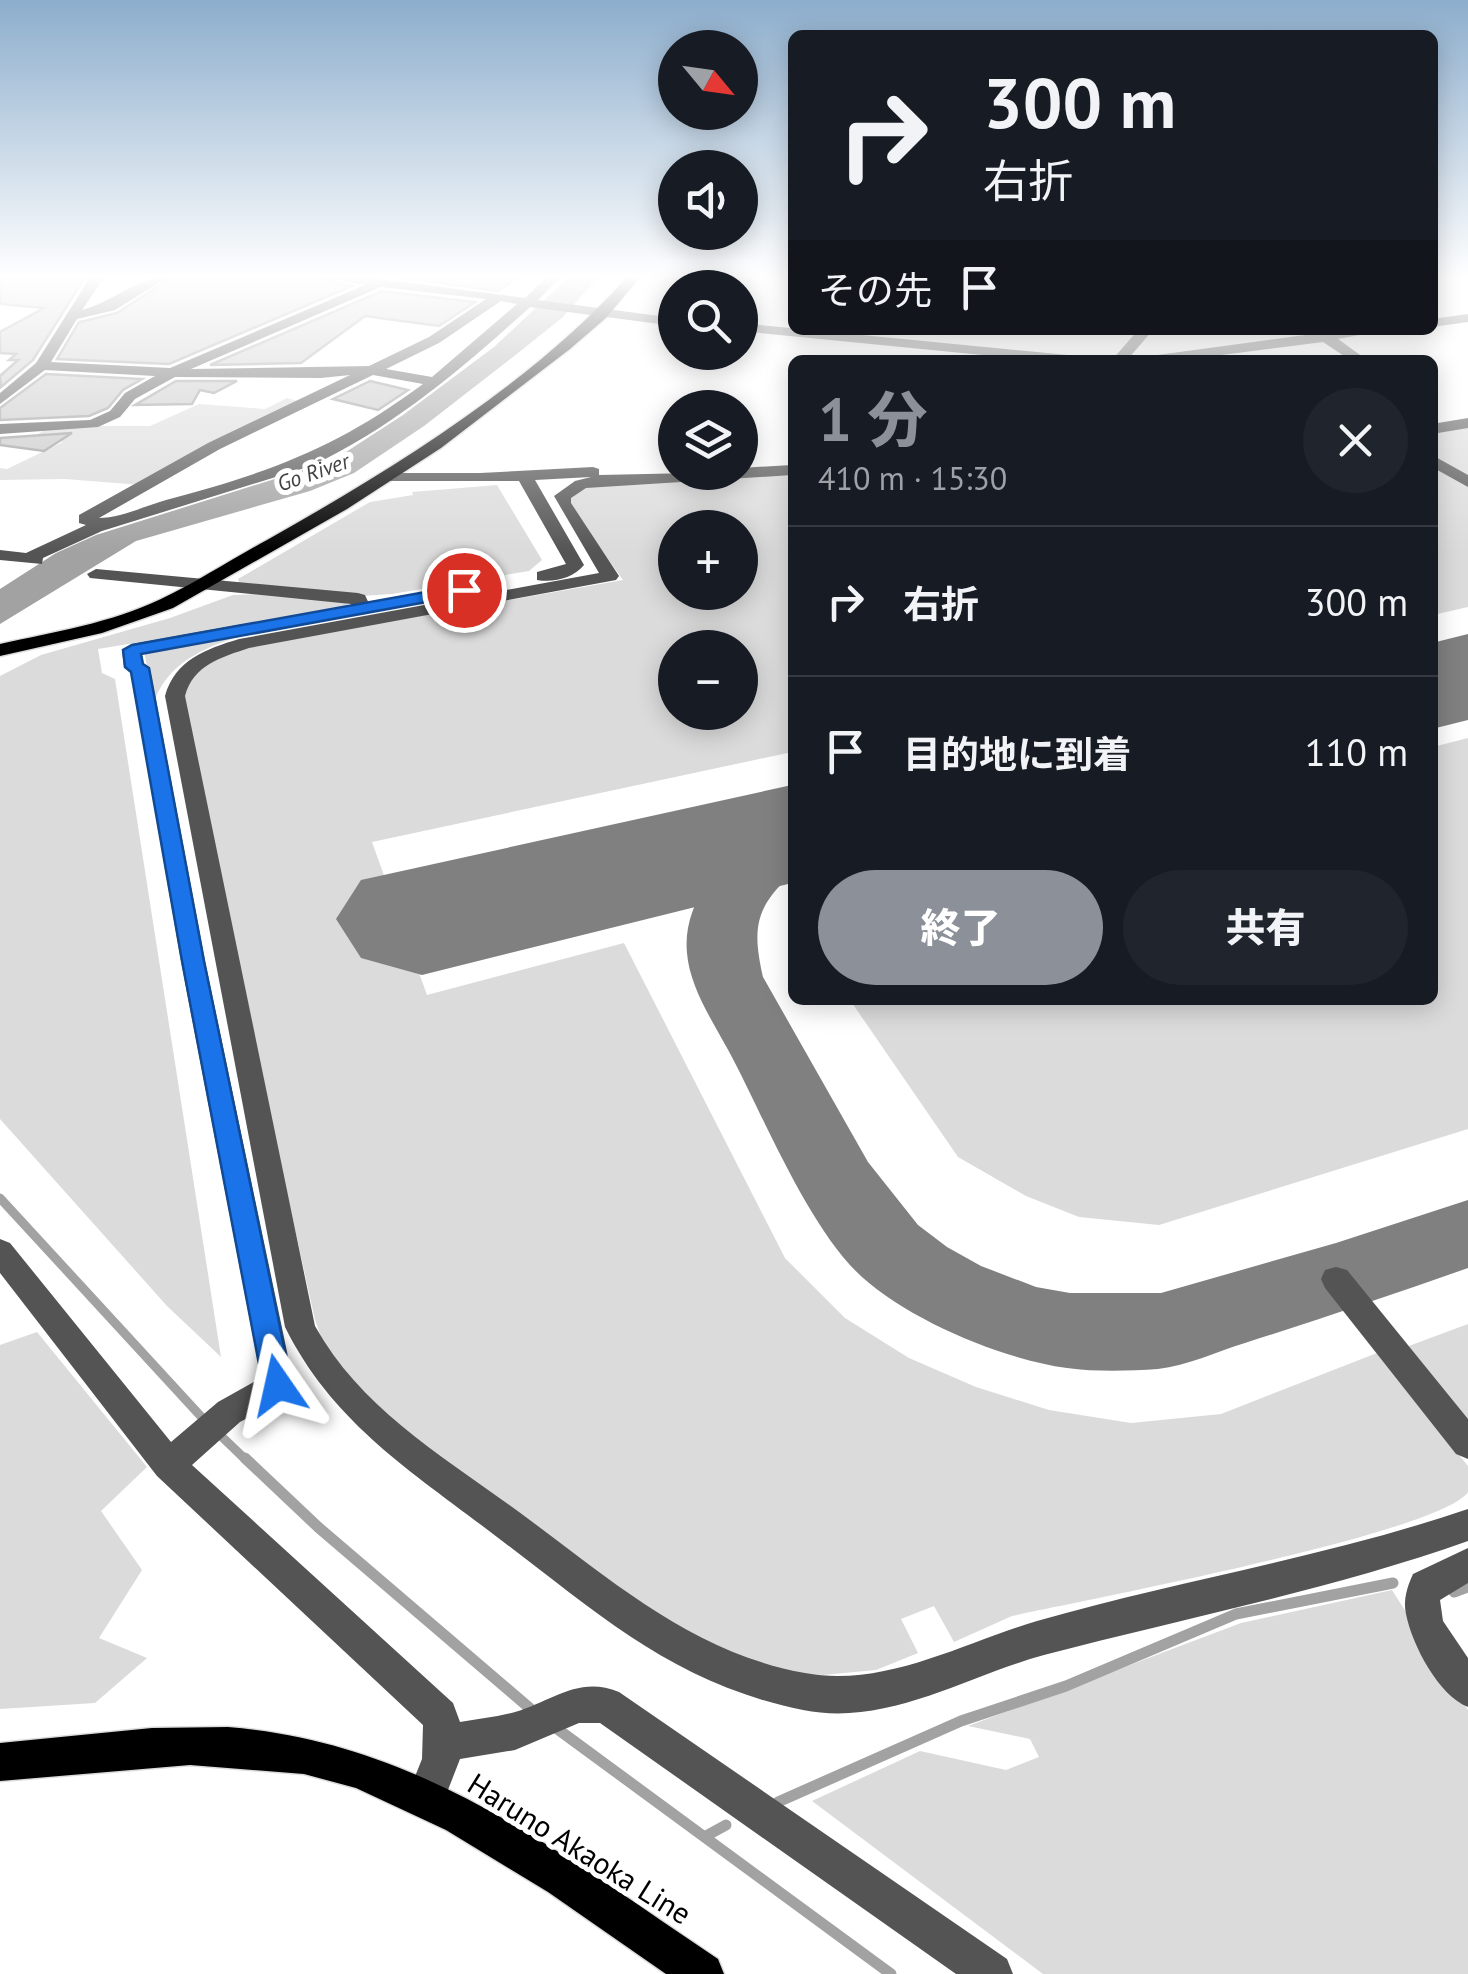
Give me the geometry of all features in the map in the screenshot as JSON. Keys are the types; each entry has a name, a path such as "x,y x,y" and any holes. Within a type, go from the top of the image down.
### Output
{"main road":[{"path":"0,650 95,629 166,604 202,586 388,476 467,422 534,368"},
{"name":"Haruno Akaoka Line","path":"0,1762 116,1748 241,1747 305,1755 368,1773 475,1824 703,1974"}],"street":[{"path":"0,400 39,368"},
{"path":"114,368 220,375 374,370 432,381"},
{"path":"0,429 93,424 115,414 130,396 181,368"},
{"path":"101,524 85,518 214,446 378,368"},
{"path":"0,554 33,559 101,524 301,465 359,435 449,368"},
{"path":"1438,414 1468,412"},
{"path":"1438,428 1468,423"},
{"path":"758,463 788,461"},
{"path":"1438,464 1468,482"},
{"path":"388,476 427,479 658,468"},
{"path":"788,470 580,484 562,496 563,503 610,576 246,642 201,660 179,681 175,696 292,1289 300,1328 312,1352 328,1376 372,1424 647,1629 728,1672 806,1692 845,1695 890,1690 1038,1639 1399,1550 1468,1525"},
{"path":"178,1456 229,1412 278,1385 193,961 140,668 134,667 132,650 567,572 575,565 524,475"},
{"path":"96,574 358,599 362,608"},
{"path":"0,1251 178,1456 440,1716 446,1743 442,1766 425,1799"},
{"path":"1336,1279 1468,1444"},
{"path":"1468,1565 1424,1586 1419,1601 1424,1622 1468,1689"},
{"path":"446,1743 515,1732 578,1704 606,1705 992,1974"}],"shaded area":[{"path":"287,398 304,403 141,485 65,479 0,480 0,468 7,469 63,442 35,436 51,426 150,426 199,404 265,409"},
{"path":"1468,424 1468,479 1438,460 1438,430"},
{"path":"1438,468 1468,486 1468,607 1438,614"},
{"path":"788,474 788,753 372,842 427,995 624,943 785,1258 845,1318 909,1358 976,1387 1049,1410 1131,1423 1221,1414 1377,1353 1468,1466 1468,1492 1443,1508 1395,1527 1255,1564 1012,1616 954,1642 934,1606 901,1619 918,1653 876,1670 823,1675 785,1672 675,1636 382,1414 324,1345 315,1320 179,701 198,668 237,648 623,580 567,502 572,489 600,483 658,480 658,490 758,490 758,476"},
{"path":"497,485 542,560 529,571 361,596 240,585 238,579 370,502 413,495 412,492"},
{"path":"233,595 347,601 348,608 98,649 102,673 115,679 221,1357 167,1306 0,1119 0,676 41,655 170,618"},
{"path":"255,631 182,663 161,687 154,702 144,651"},
{"path":"1468,738 1468,1129 1159,1225 1079,1217 1026,1196 958,1157 853,1005 1438,1005 1438,746"},
{"path":"1468,1324 1468,1425 1406,1347"},
{"path":"37,1332 147,1467 101,1511 142,1570 99,1638 147,1658 95,1703 0,1709 0,1345"},
{"path":"1392,1590 1468,1710 1468,1974 1043,1974 812,1801 920,1751 1006,1770 1039,1757 1030,1739 968,1726 1241,1623"}],"water":[{"name":"Go River","path":"466,368 498,368 424,426 354,473 310,491 136,541 0,624 0,589 56,553 96,535 332,461"}],"building":[{"path":"9,368 23,368 1,387 0,376"},
{"path":"46,374 142,379 123,390 108,408 89,416 0,420 0,408"},
{"path":"176,381 237,381 214,393 200,390 192,404 135,405"},
{"path":"370,381 408,390 378,410 333,399"},
{"path":"72,433 44,451 0,445 0,438"}],"waterway":[{"path":"0,1198 207,1423"},
{"path":"217,1432 247,1461"},
{"path":"245,1458 318,1527 533,1711"},
{"path":"778,1802 961,1721 1066,1686 1236,1614 1393,1583"},
{"path":"1454,1592 1468,1587"},
{"path":"552,1725 891,1974"},
{"path":"706,1836 726,1825"}],"taxiway":[{"path":"788,844 744,883 725,913 722,953 727,977 839,1185 888,1249 916,1272 950,1291 1029,1323 1070,1331 1161,1331 1336,1279 1468,1234"}],"runway":[{"path":"1438,684 1468,677"},
{"path":"422,919 788,835"}],"route":[{"path":"278,1385 193,961 140,668 134,667 132,650 464,590"}]}
